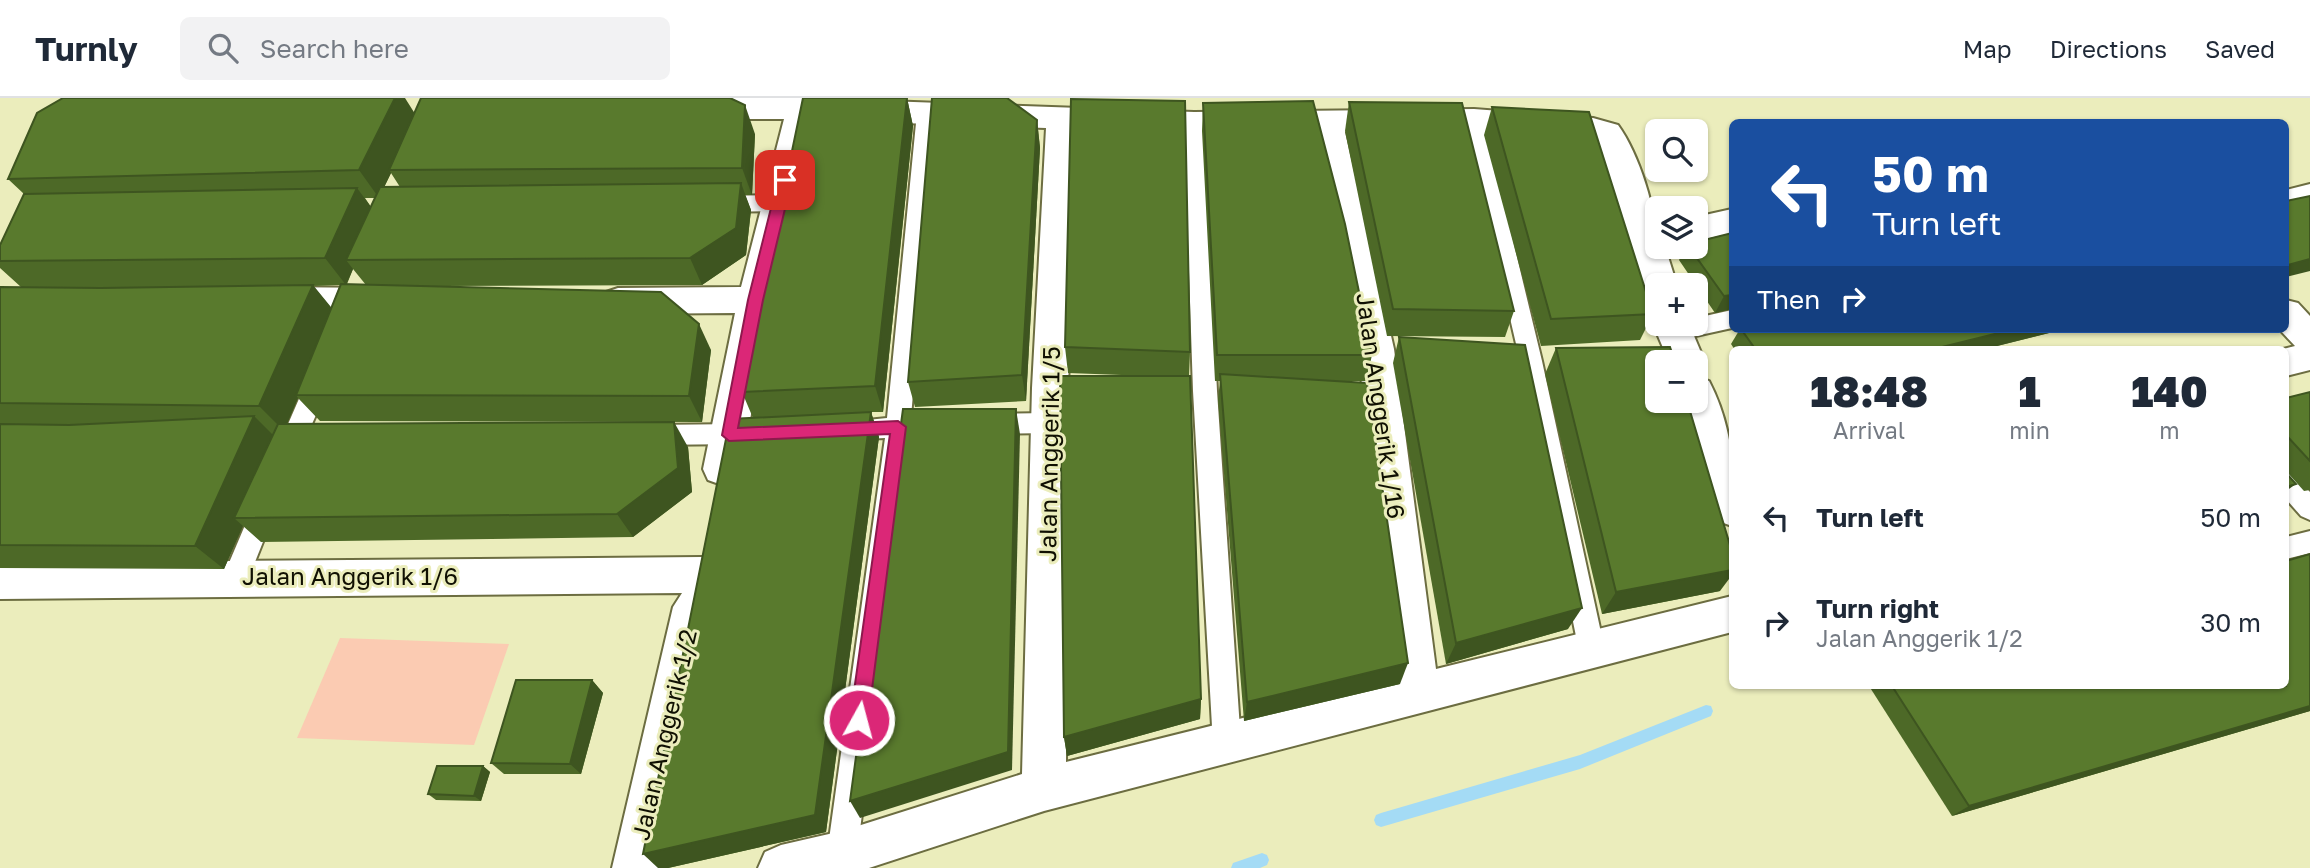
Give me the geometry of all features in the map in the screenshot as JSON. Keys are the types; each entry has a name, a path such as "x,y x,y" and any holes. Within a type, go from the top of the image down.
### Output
{"street":[{"path":"662,108 802,109 1195,123 1474,120 1593,129 1606,133 1614,143 1645,222"},
{"path":"716,499 755,300 802,109"},
{"name":"Jalan Anggerik 1/5","path":"1044,789 1059,400 1062,120"},
{"name":"Jalan Anggerik 1/16","path":"1327,121 1389,350 1369,396 1418,695"},
{"path":"1708,226 1729,222"},
{"path":"244,300 422,301"},
{"path":"589,300 755,300"},
{"path":"2289,316 2310,338"},
{"path":"2289,361 2310,356"},
{"path":"1703,413 1729,495"},
{"name":"Jalan Anggerik 1/6","path":"0,581 236,577 705,556"},
{"name":"Jalan Anggerik 1/2","path":"635,868 705,556"},
{"path":"781,868 842,854 1044,789 1729,615"}],"lane":[{"path":"842,854 898,427 927,113"},
{"path":"1474,120 1531,361 1592,651"},
{"path":"1195,123 1205,391 1227,744"},
{"path":"2289,196 2310,191"},
{"path":"696,204 779,203"},
{"path":"1677,339 1729,320"},
{"path":"1505,359 1556,362"},
{"path":"236,577 326,363"},
{"path":"1180,390 1233,391"},
{"path":"820,431 898,427 1059,400"},
{"path":"621,436 768,433"},
{"path":"268,438 322,437"},
{"path":"2289,486 2310,509"},
{"path":"2289,547 2310,542"}],"shaded area":[{"path":"340,638 509,644 474,745 297,738"}],"building":[{"path":"63,98 395,98 359,170 8,179 37,113"},
{"path":"421,98 730,98 745,105 742,168 389,170"},
{"path":"803,98 907,98 875,386 742,392"},
{"path":"932,98 1007,98 1037,120 1022,375 908,382"},
{"path":"1071,99 1185,101 1190,352 1065,347"},
{"path":"1313,101 1345,224 1372,355 1217,355 1203,103"},
{"path":"1349,102 1462,103 1514,311 1393,309"},
{"path":"1492,107 1589,112 1645,289 1645,314 1551,319"},
{"path":"741,183 736,228 690,258 346,260 380,187"},
{"path":"357,188 325,258 0,261 0,245 24,194"},
{"path":"2310,196 2310,259 2289,265 2289,200"},
{"path":"1729,234 1729,295 1724,296 1698,259 1708,259 1708,239"},
{"path":"341,284 661,292 699,324 689,396 296,395"},
{"path":"313,285 259,406 0,403 0,287"},
{"path":"1744,333 1999,333 1946,346 1753,346"},
{"path":"1399,337 1525,345 1582,608 1456,643"},
{"path":"1670,347 1671,350 1645,350 1645,413 1691,413 1729,542 1729,571 1616,592 1556,348"},
{"path":"1220,374 1367,383 1408,663 1247,702"},
{"path":"1060,376 1190,376 1201,699 1064,737"},
{"path":"2310,392 2310,461 2289,438 2289,397"},
{"path":"903,409 1016,409 1008,752 850,801"},
{"path":"871,412 815,815 643,854 730,419"},
{"path":"254,416 195,546 0,545 0,424 69,425"},
{"path":"674,422 678,468 617,514 234,518 278,424"},
{"path":"2289,476 2296,484 2289,486"},
{"path":"2310,554 2310,706 1969,806 1894,689 2289,689 2289,560"},
{"path":"516,680 592,680 570,764 491,763"},
{"path":"437,766 483,766 474,796 428,794"}],"waterway":[{"path":"1381,820 1580,762 1706,711"},
{"path":"1238,868 1262,860"}],"route":[{"path":"785,180 755,300 729,435 898,427 859,720"}]}
